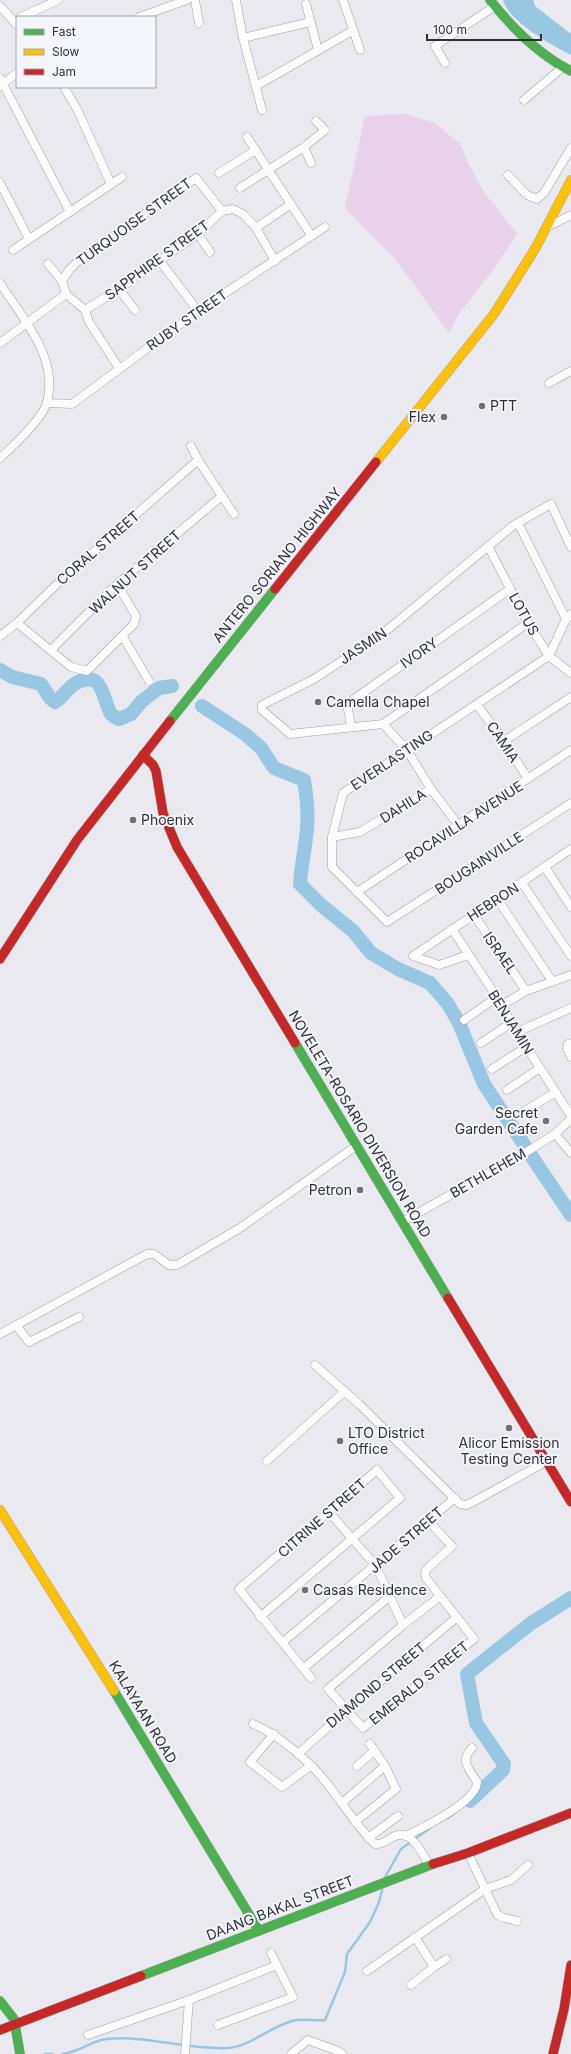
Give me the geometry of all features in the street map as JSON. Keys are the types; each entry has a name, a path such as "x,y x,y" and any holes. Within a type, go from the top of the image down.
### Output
{"main road":[{"path":"492,3 535,48 567,69"},
{"name":"ANTERO SORIANO HIGHWAY","path":"0,959 77,840 143,755 476,339 523,268 546,228 569,182 571,173"},
{"name":"NOVELETA-ROSARIO DIVERSION ROAD","path":"143,755 153,765 156,771 163,813 177,847 571,1502"},
{"name":"KALAYAAN ROAD","path":"0,1510 103,1673 259,1931"},
{"name":"DAANG BAKAL STREET","path":"3,2029 429,1865 468,1853 571,1813"},
{"path":"553,2054 564,2009 571,1965"},
{"path":"0,2001 8,2008 16,2024 20,2053"}],"street":[{"path":"25,16 58,0"},
{"path":"142,16 186,0"},
{"path":"195,0 199,24"},
{"path":"237,0 243,38 262,110"},
{"path":"343,0 352,31 360,50"},
{"path":"445,63 435,46 492,3"},
{"path":"306,4 318,50"},
{"path":"0,6 16,19"},
{"path":"243,38 310,22"},
{"path":"256,86 352,31"},
{"path":"524,100 567,69"},
{"path":"16,74 1,82 70,212"},
{"path":"65,88 77,108 111,184"},
{"path":"240,188 269,170 325,130 316,121"},
{"path":"247,137 311,235"},
{"path":"304,146 311,164"},
{"path":"508,174 527,195 537,199 544,193 571,148"},
{"path":"219,173 256,150"},
{"path":"13,250 122,177"},
{"name":"TURQUOISE STREET","path":"62,281 68,270 78,261 196,178 222,211"},
{"path":"0,183 29,239"},
{"path":"256,228 291,204"},
{"name":"SAPPHIRE STREET","path":"84,310 119,289 198,234 222,211 233,209 243,214 256,228 275,261"},
{"path":"546,228 571,215"},
{"name":"RUBY STREET","path":"47,403 72,404 198,311 325,227"},
{"path":"198,234 210,252"},
{"path":"159,260 198,311"},
{"path":"48,264 62,281 66,294 84,310 89,322 119,368"},
{"path":"0,283 39,344 47,362 49,381 47,403 26,433 0,458"},
{"path":"119,289 135,310"},
{"path":"0,343 66,294"},
{"path":"549,383 571,371"},
{"path":"191,446 198,460 234,514"},
{"name":"CORAL STREET","path":"0,636 17,623 57,584 198,460"},
{"name":"WALNUT STREET","path":"51,650 117,584 222,496"},
{"path":"488,546 518,522 551,504 571,547"},
{"path":"518,522 569,616 549,656"},
{"name":"LOTUS","path":"488,546 528,623 549,656 571,673"},
{"name":"JASMIN","path":"351,726 290,734 262,710 262,705 314,679 380,635 488,546"},
{"path":"17,623 72,667 87,671 134,624 136,616 117,584"},
{"name":"IVORY","path":"351,726 346,704 510,589"},
{"path":"351,726 383,724 528,623"},
{"path":"122,637 150,681"},
{"name":"EVERLASTING","path":"387,922 332,867 332,837 343,793 549,656"},
{"path":"504,741 571,697"},
{"name":"CAMIA","path":"477,705 504,741 528,779"},
{"name":"DAHILA","path":"332,837 360,832 431,788 407,750 383,724"},
{"name":"ROCAVILLA AVENUE","path":"357,892 459,826 571,750"},
{"path":"431,788 459,826"},
{"name":"BOUGAINVILLE","path":"387,922 571,803"},
{"name":"HEBRON","path":"468,955 439,965 414,958 414,954 498,900 570,851"},
{"path":"546,867 571,907"},
{"path":"522,883 571,956"},
{"path":"498,900 552,981"},
{"name":"ISRAEL","path":"474,915 526,991"},
{"name":"BENJAMIN","path":"452,929 497,997 511,1023 571,1116"},
{"path":"502,1005 526,991 552,981 570,978"},
{"path":"464,1020 497,997"},
{"path":"517,1032 571,1008"},
{"path":"480,1043 511,1023"},
{"path":"570,1043 567,1049 571,1057"},
{"path":"492,1069 526,1046"},
{"path":"507,1090 540,1068"},
{"path":"518,1115 556,1092"},
{"name":"BETHLEHEM","path":"402,1222 523,1154 555,1134 571,1119"},
{"path":"555,1134 571,1153"},
{"path":"0,1334 147,1254 154,1254 169,1265 177,1264 240,1228 356,1146"},
{"path":"16,1324 29,1342 79,1317"},
{"path":"315,1365 345,1391 460,1504 466,1505 473,1502 547,1461"},
{"path":"267,1461 345,1391"},
{"name":"CITRINE STREET","path":"260,1617 239,1589 377,1470 400,1498 351,1538"},
{"name":"JADE STREET","path":"283,1642 376,1566 455,1498"},
{"path":"329,1512 376,1566 403,1625"},
{"path":"428,1521 452,1546 425,1574 439,1597 456,1618"},
{"path":"311,1678 283,1642 260,1617 351,1538"},
{"path":"304,1668 389,1597"},
{"path":"348,1709 328,1689 403,1625 439,1597"},
{"name":"EMERALD STREET","path":"348,1709 364,1728 474,1639 456,1618"},
{"name":"DIAMOND STREET","path":"298,1754 348,1709 456,1618"},
{"path":"253,1724 274,1734 298,1754 329,1785 355,1822 375,1844 380,1845 396,1835 407,1837 419,1847 429,1865"},
{"path":"274,1734 250,1762 282,1787 310,1766"},
{"path":"355,1822 396,1789 385,1766 372,1748 357,1766"},
{"path":"407,1837 458,1806 475,1789 477,1782 469,1771 466,1762 467,1755 472,1748"},
{"path":"342,1803 385,1766"},
{"path":"368,1838 398,1816"},
{"path":"468,1853 497,1914 501,1917 517,1921"},
{"path":"367,1971 485,1889 511,1880 528,1865"},
{"path":"415,1937 434,1967"},
{"path":"218,2025 293,1997 271,1953"},
{"path":"411,1985 446,1959"},
{"path":"88,2035 189,2000 277,1965"},
{"path":"185,2054 189,2000"},
{"path":"290,2054 308,2040 338,2051 342,2054"}],"shaded area":[{"path":"405,114 435,123 460,144 471,169 484,192 517,234 493,270 458,315 449,333 396,260 345,208 365,116"}],"water":[{"path":"503,0 533,0 535,6 571,34 571,55 543,39 522,24 513,16"}],"waterway":[{"path":"0,670 12,677 41,684 50,698 55,702 76,683 85,680 92,680 101,688 111,714 119,719 131,714 142,701 159,688 172,686"},
{"path":"202,706 245,734 261,748 274,768 304,780 307,802 307,831 300,884 321,905 353,931 371,953 398,969 430,983 448,1004 459,1023 484,1084 525,1146"},
{"path":"530,1154 571,1215"},
{"path":"470,1801 503,1770 504,1764 476,1723 467,1674 530,1624 571,1598"},
{"path":"448,1818 457,1811"},
{"path":"384,1879 401,1849 430,1828"},
{"path":"62,2054 74,2051 101,2040 122,2038 198,2047 236,2047 245,2044 276,2027 292,2021 325,2020 345,1972 347,1954 370,1922 379,1902 383,1886"},
{"path":"45,2054 52,2054"}],"traffic: fast":[{"path":"490,0 517,31 537,49 571,71"},
{"path":"170,721 275,589"},
{"path":"295,1043 448,1298"},
{"path":"114,1691 259,1931"},
{"path":"141,1976 433,1864"},
{"path":"0,2001 14,2019 20,2054"}],"traffic: slow":[{"path":"376,462 494,314 535,249 571,180"},
{"path":"0,1510 114,1691"}],"traffic: jam":[{"path":"275,589 376,462"},
{"path":"0,959 77,840 170,721"},
{"path":"143,755 153,765 156,771 163,813 177,847 295,1043"},
{"path":"448,1298 571,1502"},
{"path":"433,1864 468,1853 571,1813"},
{"path":"553,2054 564,2009 571,1965"},
{"path":"0,2030 141,1976"}],"place":[{"name":"PTT","path":"482,406"},
{"name":"Flex","path":"444,417"},
{"name":"Camella Chapel","path":"318,702"},
{"name":"Phoenix","path":"133,820"},
{"name":"Secret Garden Cafe","path":"546,1121"},
{"name":"Petron","path":"360,1190"},
{"name":"Alicor Emission Testing Center","path":"509,1428"},
{"name":"LTO District Office","path":"340,1441"},
{"name":"Casas Residence","path":"305,1590"}]}
